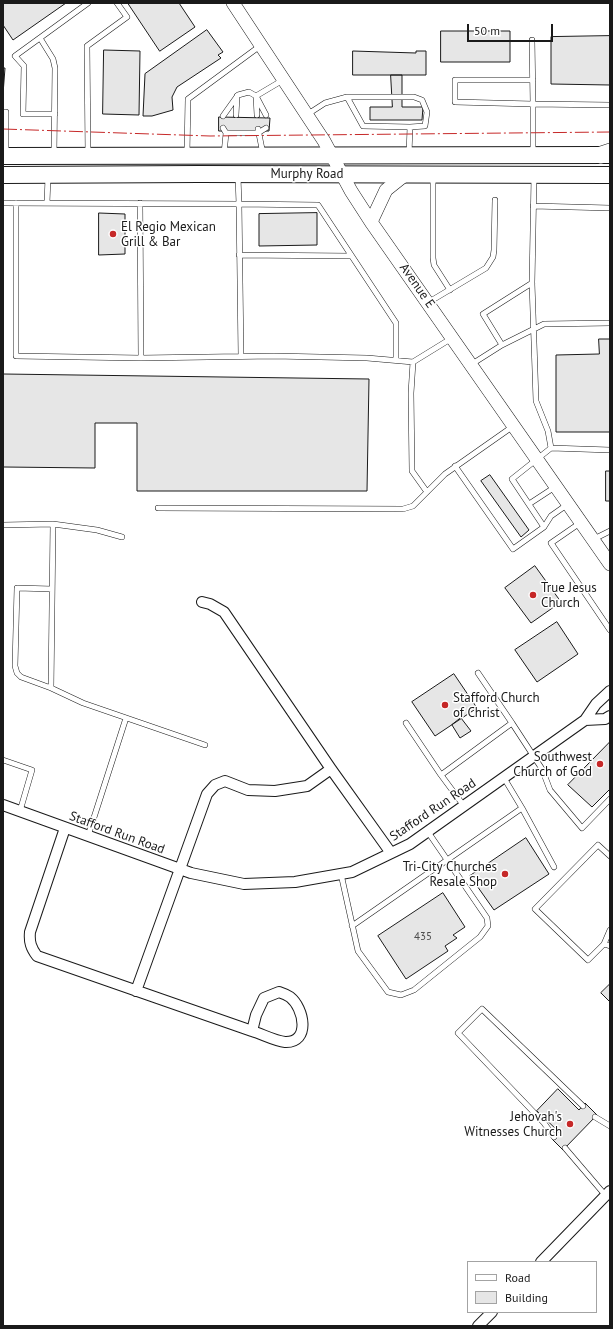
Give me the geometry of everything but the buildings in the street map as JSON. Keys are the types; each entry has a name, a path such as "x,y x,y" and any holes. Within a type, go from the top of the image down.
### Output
{"main road":[{"name":"Murphy Road","path":"4,156 608,156"},
{"path":"48,174 52,168 62,164 141,164 158,156"},
{"path":"534,176 548,164 608,156"},
{"name":"Murphy Road","path":"3,175 610,175"}],"street":[{"name":"Avenue E","path":"232,3 307,115 371,222 452,338 472,364 610,564"},
{"path":"371,222 386,190 406,174"},
{"path":"202,602 216,607 224,612 331,769 391,853"},
{"name":"Stafford Run Road","path":"3,805 181,869 244,884 295,882 352,872 410,844 428,832 585,720 596,704 610,691"},
{"path":"585,720 605,719 610,716"},
{"path":"136,991 208,794 215,785 225,781 248,790 275,791 307,786 331,769"},
{"path":"65,828 30,932 29,940 32,949 37,956 136,991 252,1031 286,1042 296,1038 302,1031 304,1024 300,1011 291,997 279,992 264,998 256,1015 252,1031"},
{"path":"542,1261 608,1194"},
{"path":"478,1326 491,1313"}],"lane":[{"path":"55,114 23,114 24,66 15,56 88,3"},
{"path":"88,157 87,46 127,17 117,3"},
{"path":"40,38 53,59 55,68 54,156"},
{"path":"532,40 533,155"},
{"path":"187,156 188,99 261,46"},
{"path":"256,96 284,79"},
{"path":"533,80 455,80 455,102 610,105"},
{"path":"223,116 238,95 249,92 256,96 266,115"},
{"path":"236,115 238,95"},
{"path":"256,96 258,115"},
{"path":"307,115 325,103 347,97 414,97 422,100 427,112 425,126 363,126 347,97"},
{"path":"3,112 6,112 4,156"},
{"path":"409,155 410,127"},
{"path":"224,156 224,131 258,131 266,128"},
{"path":"258,131 264,155"},
{"path":"47,203 48,174"},
{"path":"238,174 241,356"},
{"path":"433,175 434,265 450,290"},
{"path":"534,176 532,283 536,401 548,431 551,448"},
{"path":"428,302 486,268 493,257 495,200"},
{"path":"16,202 16,356 141,358 241,356 396,360 413,362 452,338"},
{"path":"3,203 318,205 396,323 396,360"},
{"path":"140,203 141,358"},
{"path":"533,206 610,208"},
{"path":"239,255 351,256"},
{"path":"502,346 483,314 532,283"},
{"path":"472,364 533,329 556,323 610,323"},
{"path":"413,362 411,393 412,471 427,492"},
{"path":"158,508 403,509 413,506 455,466 514,426"},
{"path":"544,527 512,479 538,461 551,448 610,450"},
{"path":"455,466 513,549 544,527 551,516 568,504"},
{"path":"529,504 556,486"},
{"path":"581,522 551,543 610,630"},
{"path":"3,525 53,524 97,530 122,537"},
{"path":"51,688 53,524"},
{"path":"593,540 610,531"},
{"path":"52,589 17,588 15,666 17,673 21,677 51,688 83,703 205,745"},
{"path":"478,673 542,769 550,790 582,828 610,799"},
{"path":"88,836 126,718"},
{"path":"406,723 464,806"},
{"path":"441,775 512,723"},
{"path":"3,760 32,770 20,811"},
{"path":"504,778 554,867"},
{"path":"352,926 522,808"},
{"path":"341,874 358,952 388,992 401,995 414,990 480,937 488,926 487,918 428,832"},
{"path":"610,856 598,844 535,909 588,960 604,944 610,930"},
{"path":"604,944 610,946"},
{"path":"554,1137 544,1123 458,1033 482,1009 583,1106"},
{"path":"595,1117 610,1126"},
{"path":"565,1148 608,1194"}],"power":[{"path":"3,129 210,136 610,132"}],"place":[{"name":"El Regio Mexican Grill & Bar","path":"113,234"},
{"name":"True Jesus Church","path":"533,595"},
{"name":"Stafford Church of Christ","path":"445,705"},
{"name":"Southwest Church of God","path":"600,764"},
{"name":"Tri-City Churches Resale Shop","path":"505,874"},
{"name":"Jehovah's Witnesses Church","path":"570,1124"}]}
